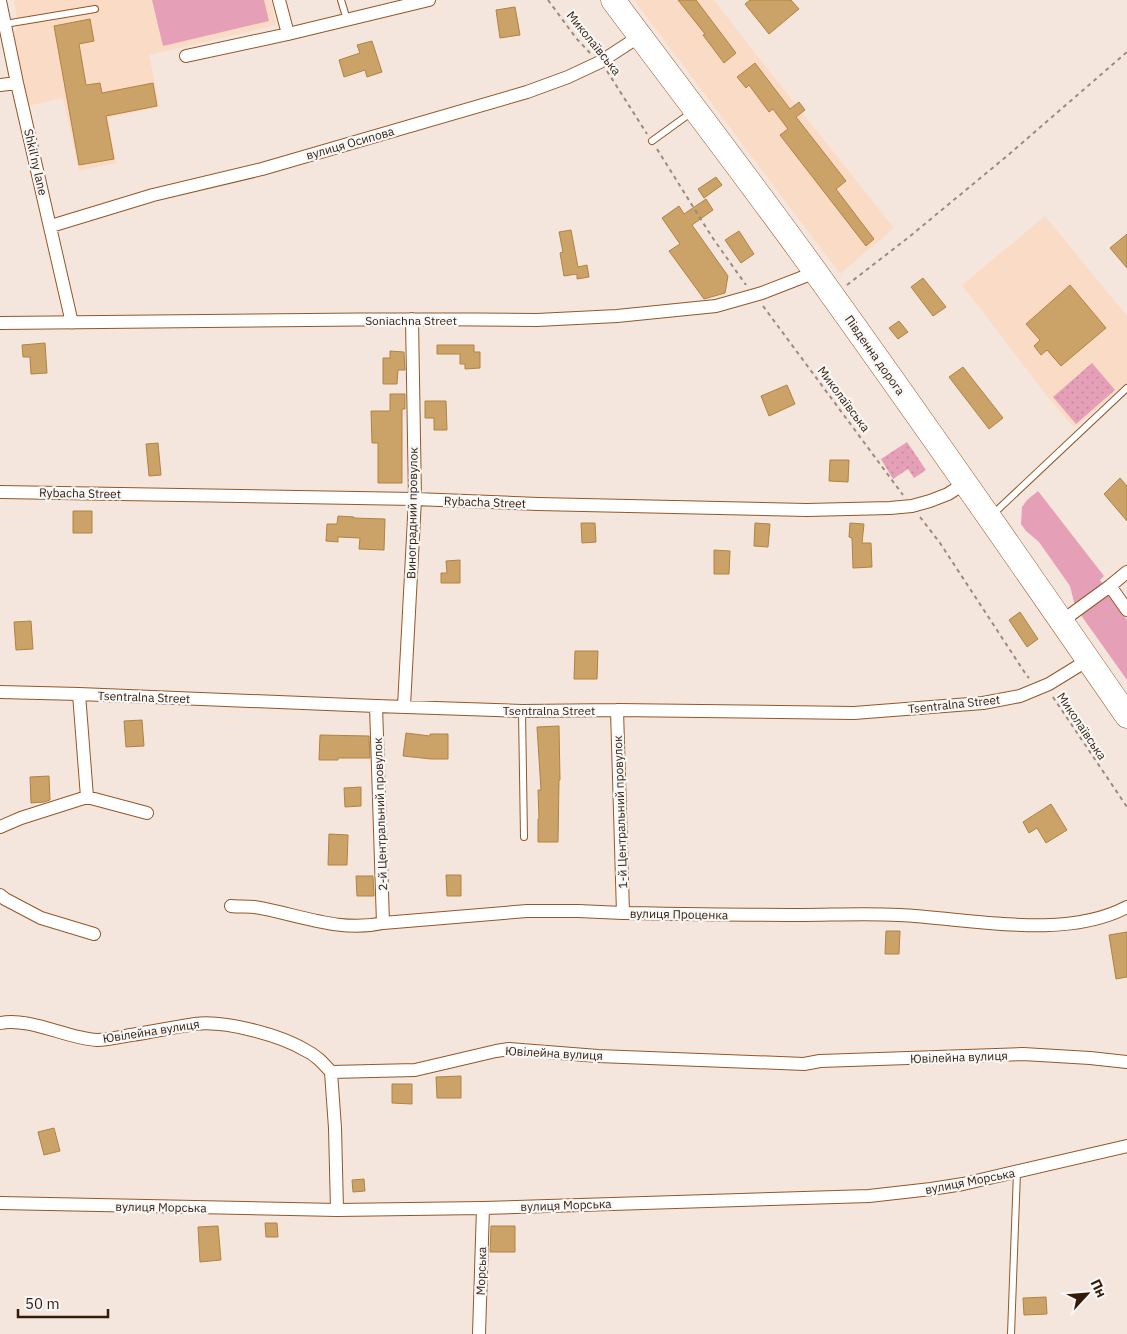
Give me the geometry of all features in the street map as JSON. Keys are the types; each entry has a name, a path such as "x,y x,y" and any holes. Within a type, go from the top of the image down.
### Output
{"highway":[{"name":"Південна дорога","path":"613,0 816,272 1127,716"}],"street":[{"path":"279,0 288,34"},
{"path":"186,56 429,0"},
{"name":"Shkil'ny lane","path":"0,1 72,323"},
{"name":"вулиця Осипова","path":"51,226 153,195 262,169 527,92 568,77 600,62 640,36"},
{"path":"0,85 17,83"},
{"name":"Soniachna Street","path":"0,322 537,320 617,316 716,306 755,295 816,272"},
{"name":"Виноградний провулок","path":"404,706 415,499 412,320"},
{"name":"Rybacha Street","path":"0,492 415,499 528,504 807,510 912,506 948,494 965,483"},
{"path":"1062,622 1127,572"},
{"path":"1110,586 1127,610"},
{"name":"Tsentralna Street","path":"0,692 522,711 617,710 854,713 983,703 1020,696 1042,687 1088,660"},
{"path":"79,694 87,797"},
{"name":"2-й Центральний провулок","path":"376,706 383,922"},
{"name":"1-й Центральний провулок","path":"617,710 623,913"},
{"path":"0,827 21,818 87,797 147,813"},
{"path":"0,895 41,918 94,934"},
{"name":"вулиця Проценка","path":"231,906 254,907 332,925 370,926 383,922 527,912 578,911 899,915 1028,925 1068,924 1089,921 1116,913 1127,907"},
{"name":"Ювілейна вулиця","path":"0,1024 21,1022 99,1040 195,1024 213,1023 244,1028 290,1042 307,1050 331,1072 415,1070 509,1049 598,1056 804,1064 820,1061 1023,1054 1127,1062"},
{"path":"331,1072 335,1128 337,1210"},
{"name":"вулиця Морська","path":"0,1203 337,1210 483,1208 869,1196 963,1184 1127,1146"},
{"name":"Морська","path":"480,1334 483,1208"}],"lane":[{"path":"341,0 347,20"},
{"path":"5,24 95,9"},
{"path":"652,142 695,110"},
{"path":"990,518 1127,388"},
{"path":"522,711 524,838"},
{"path":"1011,1334 1017,1172"}],"path":[{"name":"Миколаївська","path":"548,0 576,38 608,72 712,237 940,542 1027,676 1055,699 1127,807"},
{"path":"833,296 910,237 1008,156 1127,52"}],"shaded area":[{"path":"14,0 271,0 276,25 149,55 160,107 108,118 116,163 79,171 63,98 27,106 11,37 18,27"},
{"path":"152,0 264,0 269,21 163,46"},
{"path":"634,0 714,0 894,228 840,274"},
{"path":"1045,216 1127,316 1127,383 1083,421 1073,427 962,285"},
{"path":"1092,363 1115,390 1076,424 1053,397"},
{"path":"907,442 926,470 914,478 908,469 893,479 881,459"},
{"path":"1038,491 1104,576 1100,580 1127,620 1127,680 1078,611 1070,586 1039,542 1021,524 1022,507"}],"building":[{"path":"678,0 696,0 736,53 724,63 703,35 705,34"},
{"path":"750,0 791,0 799,9 769,34 745,4"},
{"path":"515,7 520,35 500,38 496,10"},
{"path":"90,19 94,41 79,44 86,85 100,83 102,93 153,83 157,106 106,116 114,159 79,165 54,26"},
{"path":"372,41 382,72 367,77 365,70 344,77 339,60 360,53 357,45"},
{"path":"755,63 790,109 799,102 805,110 796,117 846,181 836,189 874,239 866,246 780,135 788,129 773,109 769,112 749,85 746,88 737,77"},
{"path":"716,177 722,185 704,198 698,189"},
{"path":"706,199 713,210 692,225 728,276 725,293 704,299 669,251 680,244 662,218 679,206 684,214"},
{"path":"571,230 578,267 587,265 589,277 577,279 577,274 564,276 560,253 563,252 559,232"},
{"path":"739,231 754,254 741,263 725,240"},
{"path":"1127,234 1127,268 1110,248"},
{"path":"923,278 946,307 933,316 911,287"},
{"path":"1070,285 1106,328 1061,366 1047,350 1041,355 1034,346 1040,340 1026,324"},
{"path":"899,321 908,332 898,339 889,328"},
{"path":"45,343 47,373 31,374 30,357 23,357 22,345"},
{"path":"437,345 474,345 474,352 480,352 480,368 465,369 465,364 460,364 460,354 437,354"},
{"path":"390,351 404,352 405,370 398,370 397,384 383,384 383,358 390,358"},
{"path":"963,367 1003,418 989,429 949,377"},
{"path":"787,385 795,404 769,416 761,396"},
{"path":"390,394 405,394 405,409 402,409 402,483 378,483 378,443 372,443 371,411 390,411"},
{"path":"425,401 446,401 447,430 434,430 434,418 425,418"},
{"path":"158,443 161,475 149,476 146,444"},
{"path":"830,460 849,460 848,482 829,481"},
{"path":"1120,478 1127,486 1127,521 1104,494"},
{"path":"73,511 92,511 92,533 73,533"},
{"path":"338,516 385,519 384,550 359,549 360,538 338,537 338,542 326,541 327,524 337,524"},
{"path":"581,523 595,523 596,542 582,543"},
{"path":"755,523 770,524 768,547 754,546"},
{"path":"850,523 864,524 862,543 871,543 872,567 853,568 852,538 849,537"},
{"path":"714,550 730,551 729,574 714,574"},
{"path":"460,560 460,583 441,583 441,573 447,573 446,561"},
{"path":"1020,612 1038,639 1027,647 1009,620"},
{"path":"31,621 33,649 16,650 14,622"},
{"path":"575,651 598,651 597,679 574,679"},
{"path":"142,720 144,746 126,747 124,721"},
{"path":"559,726 558,842 538,842 538,790 541,790 537,727"},
{"path":"406,733 430,736 430,734 448,734 448,759 403,756"},
{"path":"320,735 369,736 370,758 319,760"},
{"path":"49,776 50,800 31,803 30,777"},
{"path":"361,787 361,806 345,807 344,788"},
{"path":"1051,804 1067,830 1046,843 1037,828 1029,833 1023,822"},
{"path":"329,834 348,835 347,865 328,865"},
{"path":"446,875 461,875 461,896 447,896"},
{"path":"356,876 373,876 374,896 357,896"},
{"path":"886,931 900,931 899,954 885,954"},
{"path":"1127,932 1127,977 1116,979 1109,935"},
{"path":"461,1076 461,1098 437,1098 436,1077"},
{"path":"392,1084 412,1084 412,1104 392,1103"},
{"path":"54,1128 60,1151 44,1155 38,1132"},
{"path":"364,1179 365,1191 353,1192 352,1180"},
{"path":"265,1223 277,1223 278,1237 266,1237"},
{"path":"218,1226 221,1260 200,1262 198,1227"},
{"path":"491,1226 515,1226 515,1252 490,1252"},
{"path":"1046,1297 1047,1314 1024,1315 1023,1298"}]}
